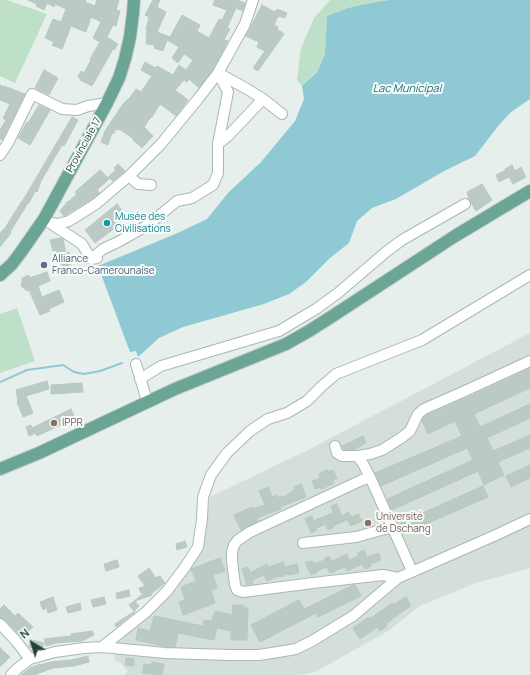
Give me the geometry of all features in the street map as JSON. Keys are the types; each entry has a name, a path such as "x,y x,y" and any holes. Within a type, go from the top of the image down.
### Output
{"main road":[{"name":"Provinciale 17","path":"0,275 12,264 47,221 107,103 125,59 131,29 134,0"},
{"path":"0,469 147,401 298,338 455,236 530,191"}],"street":[{"path":"47,221 58,224 69,221 102,200 130,176 161,144 218,73 245,24 253,0"},
{"path":"218,73 263,99 282,114"},
{"path":"47,221 82,244 94,258 103,249 148,224 177,200 192,198 214,186 218,173 218,144 228,92 218,73"},
{"path":"0,155 8,143 32,94 62,109 77,110 88,106 107,103"},
{"path":"218,144 228,136 263,99"},
{"path":"130,176 138,184 150,185"},
{"path":"140,379 161,366 279,331 316,309 338,293 402,240 465,204"},
{"path":"102,647 146,612 167,591 185,567 198,547 202,519 203,496 211,475 227,453 250,431 268,419 288,413 307,401 336,374 422,340 530,275"},
{"path":"335,446 337,453 342,456 357,456 382,450 410,431 418,414 424,409 530,361"},
{"path":"136,364 147,401"},
{"path":"357,456 362,462 370,478 412,571"},
{"path":"370,478 362,480 250,532 238,540 234,545 232,552 235,584 238,590 243,592 383,575 398,578"},
{"path":"12,675 18,668 30,659 55,652 84,648 102,647 165,653 229,655 259,655 296,649 353,616 398,578 530,519"},
{"path":"303,543 356,537 392,527"},
{"path":"0,624 30,659"}],"shaded area":[{"name":"Université de Dschang","path":"530,333 530,568 476,583 420,606 388,631 315,672 300,675 124,675 128,671 119,662 114,661 117,639 171,591 202,550 210,497 310,449"}],"green space":[{"path":"0,0 7,0 47,14 15,83 0,76"},
{"path":"330,0 389,0 348,8 327,16 325,52 317,71 302,86 297,80 301,48 314,18"},
{"path":"17,308 35,361 0,373 0,314"}],"water":[{"name":"Lac Municipal","path":"389,0 530,0 530,99 511,112 475,156 444,171 396,199 372,208 357,221 349,243 330,258 306,282 289,294 264,304 183,327 159,338 138,357 136,351 130,352 98,266 180,232 207,219 228,193 261,162 295,121 304,99 302,86 317,72 325,53 327,16 348,8"}],"building":[{"path":"28,0 86,0 85,2 95,6 97,0 119,0 116,10 120,11 116,26 113,25 107,37 118,44 114,50 113,49 92,86 80,80 81,79 78,77 81,71 84,73 100,42 93,38 101,22 91,17 86,32 71,26 62,49 52,45 54,42 45,38 53,19 61,22 66,9 55,4 54,7 47,3 44,10 36,6 37,4"},
{"path":"153,0 160,0 157,7 166,12 157,32 170,37 182,15 200,25 197,31 209,38 219,19 222,20 227,10 213,5 215,0 237,0 245,3 243,11 236,8 227,28 230,29 224,40 228,41 213,69 199,88 189,79 187,82 184,80 175,90 188,100 176,116 160,104 144,127 153,136 142,148 133,140 134,139 119,129 116,129 113,134 112,133 108,145 101,142 105,131 123,104 129,99 136,89 141,92 152,76 141,70 145,62 156,68 157,66 173,75 179,65 186,70 193,60 184,54 178,63 172,58 179,47 167,40 163,51 154,48 155,45 146,44 146,30 149,17 145,15"},
{"path":"262,5 275,12 277,9 287,13 285,18 278,16 274,25 284,34 258,71 253,68 265,51 257,47 259,42 246,36"},
{"path":"44,70 58,78 49,95 35,88"},
{"path":"0,85 25,94 2,140 0,139 0,130 6,120 3,118 10,104 0,100"},
{"path":"39,105 50,110 30,145 18,138"},
{"path":"72,117 78,120 64,146 62,145 41,181 37,192 35,191 10,232 11,233 0,247 0,233 22,202"},
{"path":"118,164 125,171 113,181 108,177 116,170 114,168"},
{"path":"512,165 515,171 521,167 526,177 513,184 509,177 499,182 496,175"},
{"path":"100,170 109,179 97,190 100,193 64,216 60,211 68,201 77,194 75,192"},
{"path":"482,184 492,200 476,211 467,192"},
{"name":"Musée des Civilisations","path":"117,204 128,218 95,243 85,230"},
{"path":"63,239 66,253 69,252 73,263 63,268 56,250 53,251 50,240"},
{"path":"47,272 50,281 38,286 42,297 59,290 64,302 49,309 50,311 40,315 29,290 27,291 21,286 22,278 29,275 29,278"},
{"path":"530,368 530,388 474,414 480,427 530,404 530,418 487,438 493,451 530,435 530,448 498,462 504,475 484,485 478,471 392,510 387,499 473,460 467,448 381,486 375,473 462,436 455,421 428,434 422,421 423,418"},
{"path":"47,381 49,389 26,396 33,413 23,417 17,402 16,390"},
{"name":"IPPR","path":"82,383 83,392 51,394 51,385"},
{"name":"IPPR","path":"71,409 75,418 37,436 36,433 29,436 26,427 31,425 32,428"},
{"path":"363,436 366,443 353,450 344,449 342,446"},
{"path":"530,465 530,478 511,487 506,476"},
{"path":"327,470 328,472 333,470 337,478 333,481 333,484 321,489 320,487 315,489 312,481 320,478 319,474"},
{"path":"301,484 306,497 257,518 258,521 241,530 234,515 252,507 253,509 265,505 259,491 268,487 272,497 276,495 277,498 281,496 282,498 294,490 294,487"},
{"path":"483,486 488,497 403,534 398,524"},
{"path":"337,504 342,516 348,512 352,517 358,514 362,521 351,526 347,520 333,526 334,527 328,530 326,524 316,528 317,530 311,533 305,519 312,516 313,521 333,513 331,506"},
{"path":"185,541 187,547 177,550 176,544"},
{"path":"364,550 367,557 379,553 381,560 370,564 371,566 365,569 362,564 347,571 345,567 330,573 327,567 311,575 305,562 313,561 314,564 325,560 324,559 329,556 332,561 347,554 349,560 359,556 358,553"},
{"path":"220,558 225,571 213,575 217,588 211,590 215,603 183,615 179,602 185,600 181,587 196,581 191,569"},
{"path":"117,560 119,567 106,571 104,564"},
{"path":"283,562 285,567 297,564 299,573 279,576 267,581 264,575 252,580 253,583 247,585 242,569 248,567 250,573 267,564 268,567"},
{"path":"149,568 156,578 160,576 165,583 152,593 152,595 135,601 139,606 134,611 129,605 144,593 141,593 139,588 145,586 138,576"},
{"path":"355,585 361,596 318,617 316,613 260,642 251,625 299,600 304,609"},
{"path":"129,590 130,596 117,599 116,593"},
{"path":"53,597 57,610 48,613 47,608 43,610 40,602"},
{"path":"104,597 106,604 93,607 91,600"},
{"path":"406,597 411,606 386,624 387,626 380,631 377,627 360,639 353,628 369,617 370,619 392,603 393,605"},
{"path":"80,603 81,610 68,613 66,607"},
{"path":"4,605 15,616 18,613 33,627 22,638 5,620 0,618 0,609"},
{"path":"233,605 244,605 244,608 248,608 247,640 231,640 231,631 217,628 214,640 178,633 175,647 168,647 136,640 138,628 150,631 154,616 203,626 204,620 212,621 215,611 232,615"},
{"path":"135,612 116,627 115,624"},
{"path":"92,631 94,635 82,641 56,643 46,646 44,639 71,636 71,634"},
{"path":"31,640 44,643 42,649 29,647"},
{"path":"0,648 10,657 0,667"},
{"path":"88,656 89,662 74,666 53,668 34,675 21,675 30,668 40,664"},
{"path":"126,658 134,659 134,666 125,665"},
{"path":"152,662 164,664 162,675 143,673 144,664 152,665"}],"waterway":[{"path":"0,382 27,370 63,365 74,372 84,374 100,371 122,363"}],"place":[{"name":"Musée des Civilisations","path":"107,223"},
{"name":"Alliance Franco-Camerounaise","path":"44,265"},
{"name":"IPPR","path":"54,423"},
{"name":"Université de Dschang","path":"368,523"}]}
